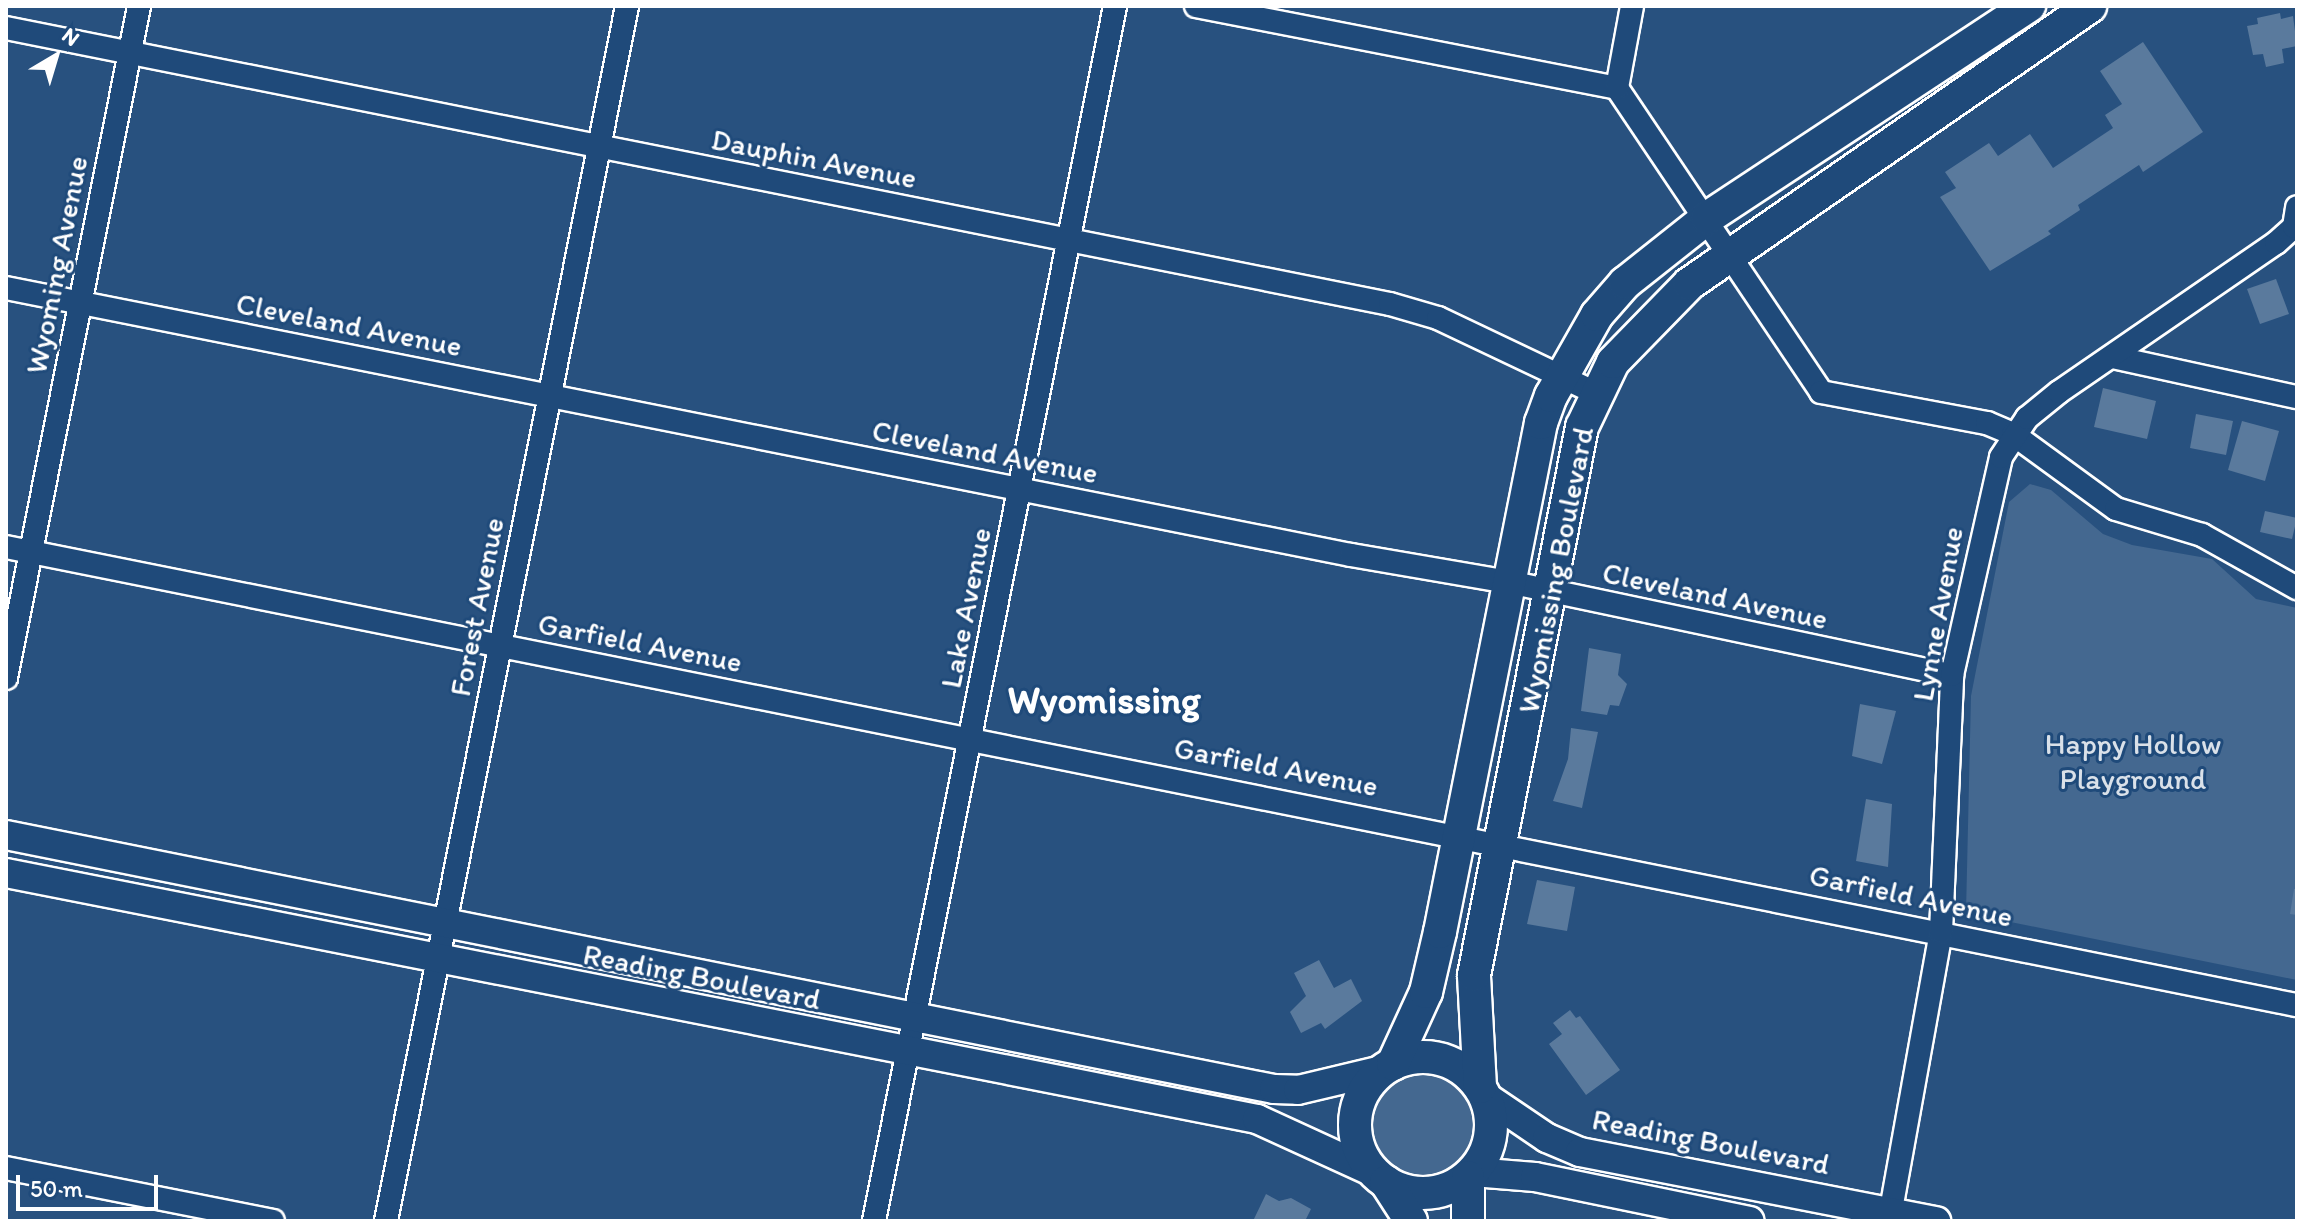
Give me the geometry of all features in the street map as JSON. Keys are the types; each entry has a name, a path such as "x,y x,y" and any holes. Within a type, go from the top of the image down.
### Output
{"main road":[{"name":"Wyomissing Boulevard","path":"1388,1067 1426,992 1541,423 1562,376 1597,315 1625,283 1707,218 2029,6"},
{"name":"Wyomissing Boulevard","path":"1483,1092 1474,975 1582,427 1613,362 1654,315 1730,254 2090,6"},
{"path":"1411,1221 1358,1145 1355,1120 1361,1096 1388,1067 1421,1056 1441,1059 1459,1067 1483,1092 1490,1140 1470,1175 1468,1221"},
{"path":"1381,1178 1423,1193 1451,1187 1470,1175"}],"street":[{"name":"Wyoming Avenue","path":"6,678 139,6"},
{"name":"Forest Avenue","path":"386,1221 627,6"},
{"name":"Lake Avenue","path":"874,1221 1115,6"},
{"path":"1196,6 1617,88 1821,392 1987,423 2013,434 2116,509 2202,535 2297,588"},
{"path":"1617,88 1632,6"},
{"name":"Dauphin Avenue","path":"6,28 1390,304 1438,318 1596,393"},
{"name":"Lynne Avenue","path":"1890,1216 1941,932 1952,675 1990,493 2013,434 2059,392 2113,357 2296,220"},
{"name":"Cleveland Avenue","path":"6,288 1020,490 1509,582 1952,675"},
{"path":"2113,357 2297,397"},
{"name":"Garfield Avenue","path":"6,547 1502,843 2297,1005"},
{"name":"Reading Boulevard","path":"6,835 446,920 1274,1089 1298,1090 1388,1067"},
{"name":"Reading Boulevard","path":"6,873 1257,1119 1381,1178"},
{"name":"Reading Boulevard","path":"1483,1092 1547,1138 1580,1152 1890,1216 1936,1221"},
{"path":"6,1168 273,1221"},
{"path":"1470,1175 1524,1175 1750,1221"}],"green space":[{"name":"Happy Hollow Playground","path":"2030,484 2051,490 2103,534 2132,545 2212,559 2256,599 2297,608 2297,980 1966,913 1971,696 2009,502"},
{"path":"1423,1069 1444,1073 1461,1085 1473,1102 1477,1123 1473,1144 1461,1161 1444,1173 1423,1177 1402,1173 1385,1161 1373,1144 1369,1123 1373,1102 1385,1085 1402,1073"}],"building":[{"path":"2280,13 2281,19 2293,16 2297,46 2282,49 2284,63 2266,67 2263,54 2253,55 2247,26 2258,24 2257,18"},
{"path":"2143,42 2203,132 2143,172 2139,165 2078,205 2080,210 2048,231 2051,234 1990,271 1940,197 1956,188 1945,172 1989,143 1998,156 2030,134 2053,168 2113,128 2105,115 2122,104 2100,71"},
{"path":"2276,279 2289,314 2260,324 2247,289"},
{"path":"2103,388 2156,401 2147,439 2094,427"},
{"path":"2196,414 2233,421 2226,455 2190,448"},
{"path":"2242,421 2279,431 2265,481 2228,470"},
{"path":"2265,511 2297,518 2292,539 2260,532"},
{"path":"1589,648 1621,654 1618,675 1627,684 1619,706 1610,705 1607,715 1581,711"},
{"path":"1860,704 1896,711 1882,764 1852,756"},
{"path":"1571,728 1598,732 1582,808 1553,801 1568,759"},
{"path":"1866,799 1892,804 1888,867 1856,861"},
{"path":"1537,880 1575,887 1567,931 1527,924"},
{"path":"2294,889 2297,889 2297,915 2290,914"},
{"path":"1319,960 1334,988 1351,979 1362,1001 1325,1029 1321,1023 1301,1033 1290,1012 1306,996 1294,973"},
{"path":"1570,1010 1576,1018 1580,1016 1620,1070 1586,1095 1549,1044 1562,1034 1553,1023"},
{"path":"1266,1194 1279,1201 1291,1198 1311,1209 1305,1221 1253,1221"}],"district":[{"name":"Wyomissing","path":"1104,701"}]}
